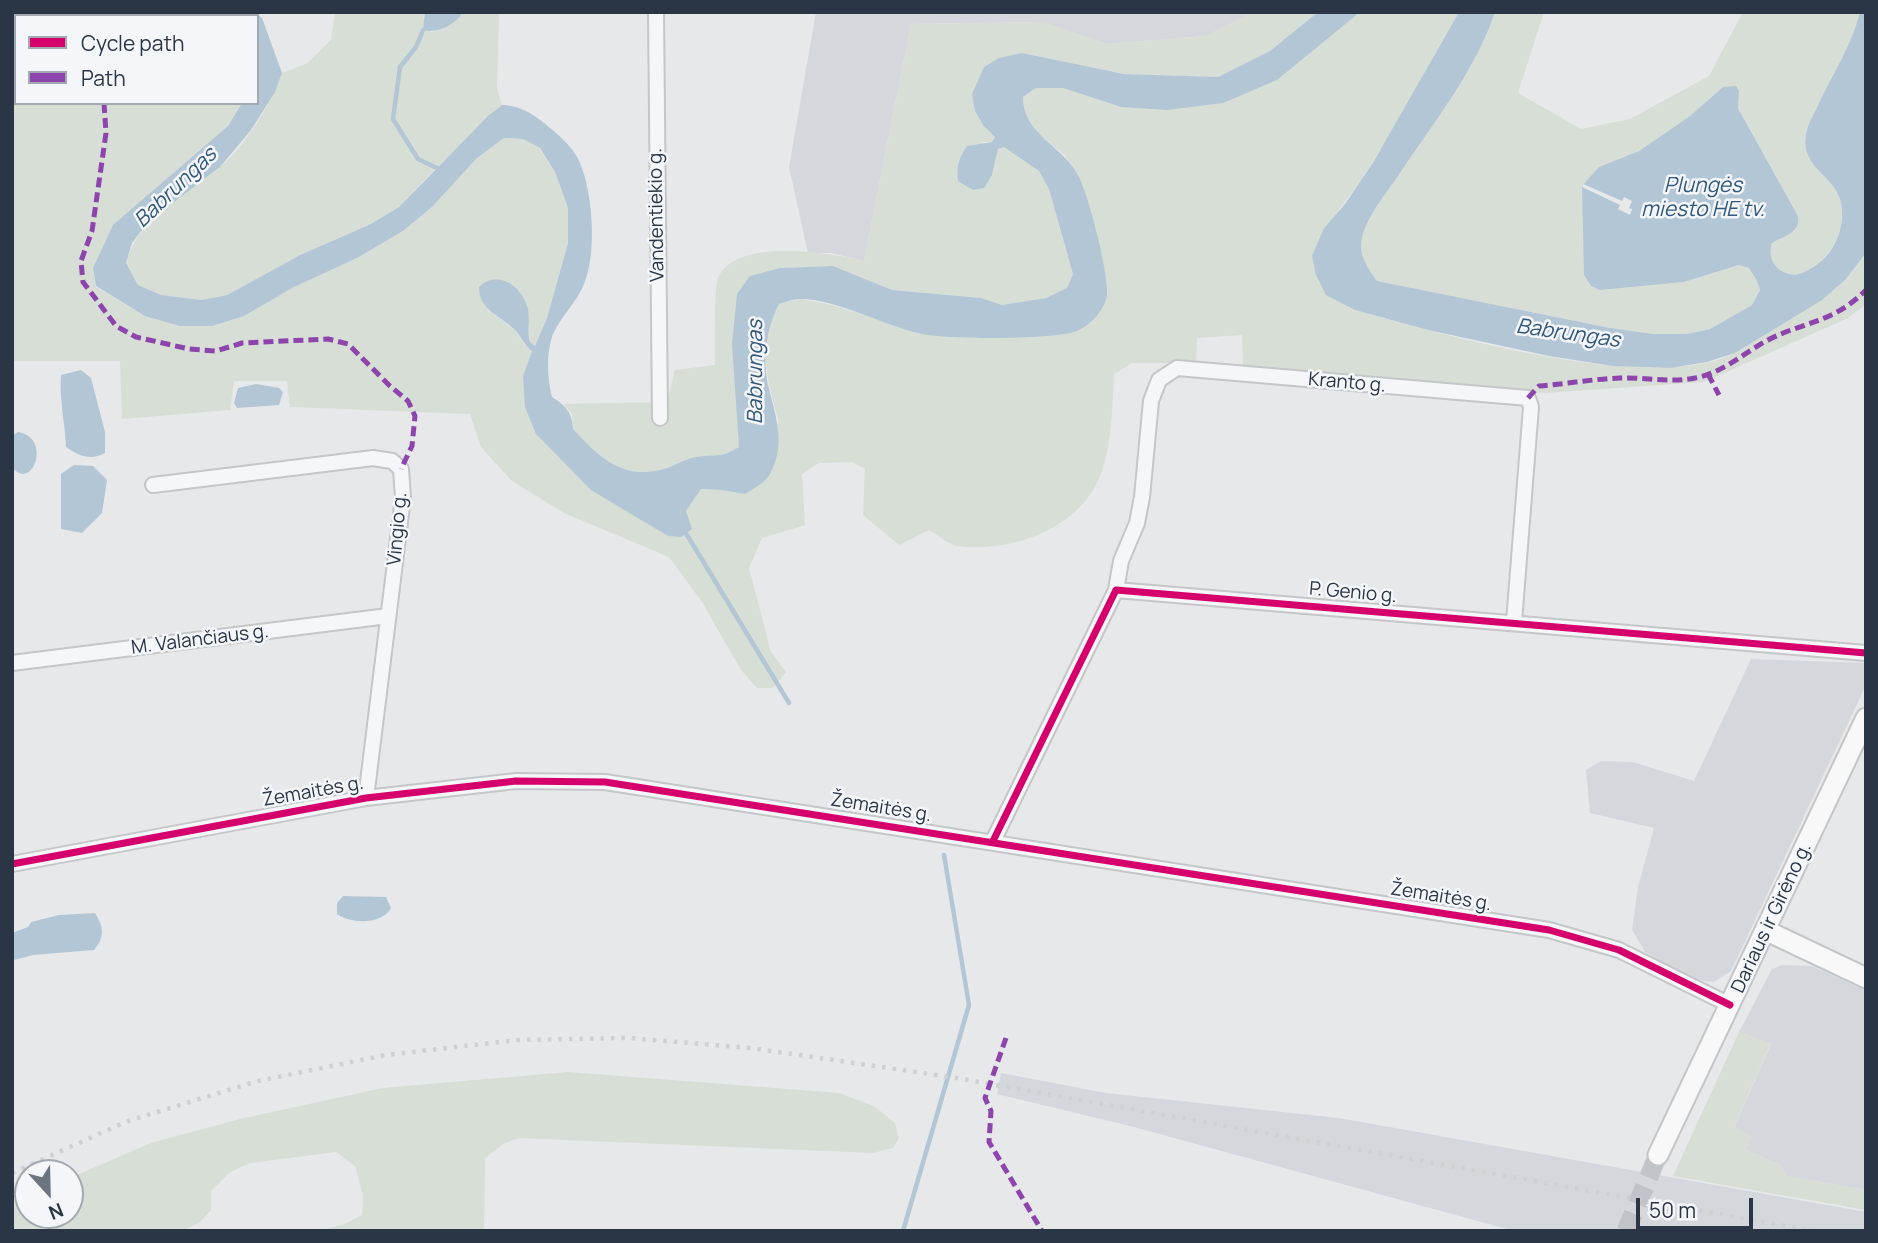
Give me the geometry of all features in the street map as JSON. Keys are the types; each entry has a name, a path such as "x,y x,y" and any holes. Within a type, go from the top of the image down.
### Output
{"main road":[{"name":"Dariaus ir Girėno g.","path":"1658,1155 1866,718"},
{"path":"1767,930 1866,978"}],"street":[{"name":"Vandentiekio g.","path":"656,12 660,418"},
{"name":"Kranto g.","path":"1116,590 1121,561 1137,523 1142,498 1151,401 1159,380 1177,368 1528,398 1531,407 1514,622"},
{"name":"Vingio g.","path":"153,485 373,458 392,461 401,469 403,498 366,797"},
{"name":"P. Genio g.","path":"1116,590 1866,653"},
{"path":"993,841 1116,590"},
{"name":"M. Valančiaus g.","path":"12,663 388,616"},
{"name":"Žemaitės g.","path":"12,864 366,797 516,781 605,782 1549,930 1619,950 1730,1005"}],"shaded area":[{"path":"335,12 425,12 423,17 431,32 449,25 463,12 499,12 497,88 502,105 399,207 371,224 300,255 227,295 203,300 161,295 138,285 126,263 142,231 164,208 219,168 238,149 264,111 282,73 308,63 331,40"},
{"path":"816,12 1254,12 1206,36 1106,44 1043,22 911,24 864,261 831,253 808,253 789,167"},
{"path":"1254,12 1318,12 1270,51 1218,77 1124,74 1022,53 984,67 976,88 974,104 979,119 995,136 993,142 982,142 992,175 998,149 1004,147 1039,171 1049,188 1073,274 1067,288 1046,298 1002,305 981,298 892,290 833,266 780,268 738,413 739,447 725,454 699,456 652,472 638,472 614,465 603,458 573,429 572,414 564,404 667,402 675,370 715,365 717,284 718,278 728,265 743,257 763,252 785,251 864,261 911,24 1044,22 1106,44 1206,36"},
{"path":"1360,12 1459,12 1380,151 1363,178 1324,228 1355,310 1492,346 1547,357 1653,368 1698,364 1735,353 1863,258 1866,253 1866,304 1848,318 1704,382 1545,393 1243,367 1242,335 1197,338 1196,363 1132,363 1114,374 1112,416 1105,460 1096,485 1074,513 1059,524 1026,539 990,547 957,546 929,530 899,545 863,515 865,469 852,462 819,463 802,474 805,525 762,538 749,568 771,652 786,672 773,688 757,688 741,670 702,602 669,557 564,513 512,481 481,447 470,414 290,407 287,381 234,381 230,410 122,419 120,361 12,361 12,80 14,105 241,105 228,126 174,173 100,254 93,268 96,287 145,316 292,288 357,258 403,231 432,207 477,158 504,138 524,139 539,148 555,172 568,208 568,243 547,318 535,346 530,343 528,321 487,309 515,330 532,351 523,376 648,523 668,536 701,489 745,494 779,421 768,377 766,348 772,319 779,304 800,299 832,305 926,334 955,337 1079,330 1066,156 1037,131 1027,116 1023,98 1036,88 1063,88 1121,107 1166,110 1345,24"},
{"path":"1495,12 1544,12 1518,93 1581,129 1630,119 1709,76 1743,12 1860,12 1847,48 1809,123 1805,142 1811,161 1836,190 1840,199 1842,218 1834,245 1822,259 1798,274 1786,273 1775,265 1771,252 1772,243 1796,230 1798,216 1738,107 1739,91 1723,87 1690,116 1639,151 1599,167 1584,275 1591,286 1600,290 1684,282 1740,265 1749,268 1760,290 1752,305 1710,329 1687,334 1653,334 1610,328 1377,281 1363,256 1361,244 1365,229 1378,204 1466,75"},
{"path":"1751,659 1866,663 1866,685 1731,971 1714,982 1704,981 1683,975 1645,952 1632,930 1638,887 1654,828 1590,813 1586,770 1601,761 1633,762 1694,781"},
{"path":"1782,965 1812,966 1866,991 1866,1190 1786,1176 1780,1165 1746,1150 1734,1127 1771,1044 1739,1032 1772,969"},
{"path":"1739,1032 1771,1043 1734,1126 1752,1137 1746,1150 1780,1165 1787,1176 1866,1190 1866,1210 1673,1176"},
{"path":"568,1072 839,1093 874,1106 895,1123 899,1138 893,1148 873,1153 519,1138 503,1144 485,1158 484,1231 319,1231 345,1224 362,1215 363,1195 355,1166 336,1152 250,1163 230,1172 211,1191 211,1210 199,1223 181,1231 12,1231 14,1202 14,1229 84,1229 84,1172 151,1143 240,1119 383,1088"},
{"path":"1001,1073 1106,1093 1339,1118 1866,1212 1866,1231 1514,1231 1134,1127 997,1094"}],"water":[{"path":"221,12 257,14 225,14"},
{"path":"425,12 463,12 446,27 429,31 423,30"},
{"name":"Babrungas","path":"1318,12 1360,12 1277,80 1223,103 1166,110 1121,107 1063,88 1036,88 1023,97 1030,121 1072,166 1083,187 1097,233 1106,280 1107,297 1098,315 1077,331 1065,334 1004,338 960,337 913,332 815,300 798,299 779,304 766,345 767,378 779,442 775,463 766,480 745,494 701,489 686,511 692,529 681,537 668,536 591,490 536,434 525,407 523,376 532,351 514,329 482,301 479,287 486,282 502,280 515,287 528,309 529,338 535,346 547,318 568,243 568,208 555,172 540,148 523,139 504,138 477,158 432,207 403,231 357,258 292,288 244,316 212,326 180,326 145,316 96,286 93,268 113,225 228,126 241,105 259,105 259,15 282,73 275,92 251,130 220,167 149,221 132,243 126,263 138,285 161,295 202,300 227,295 300,255 371,224 399,207 502,105 532,114 545,124 573,151 580,163 588,191 592,224 591,256 584,284 556,327 549,349 552,397 567,410 573,429 603,458 625,469 652,472 699,456 725,454 739,447 732,344 737,294 750,276 780,268 833,266 892,290 981,298 1002,305 1046,298 1067,288 1073,274 1049,189 1039,171 1004,147 998,149 992,175 984,188 973,190 958,181 959,162 967,146 992,142 995,137 983,125 975,111 972,94 984,67 999,58 1022,53 1124,74 1218,77 1270,51"},
{"name":"Plungės miesto HE tv.","path":"1459,12 1495,12 1466,75 1378,204 1365,229 1361,244 1363,256 1377,281 1610,328 1653,334 1687,334 1710,329 1752,305 1760,290 1749,268 1739,265 1684,282 1600,290 1591,286 1584,275 1582,186 1599,167 1639,151 1690,116 1723,87 1736,86 1739,91 1738,108 1798,216 1794,230 1772,243 1773,261 1778,268 1790,274 1809,269 1823,259 1834,244 1841,227 1842,208 1836,190 1811,161 1805,142 1807,130 1847,48 1860,12 1866,12 1866,253 1845,280 1822,300 1735,353 1707,362 1670,368 1613,366 1549,356 1428,330 1355,310 1326,295 1316,275 1312,256 1324,228 1345,204 1374,161"},
{"path":"81,370 91,378 105,432 105,453 95,457 80,455 66,447 61,375"},
{"path":"256,384 279,388 283,392 279,405 237,408 234,403 238,388"},
{"path":"18,432 29,436 37,453 36,462 26,473 19,473 12,467 12,436"},
{"path":"74,465 93,466 107,480 102,513 82,533 61,529 61,474"},
{"path":"343,896 386,897 391,908 381,918 350,920 337,914 337,903"},
{"path":"95,913 102,932 94,950 33,955 14,960 12,933 28,927 31,922 59,915"}],"pier":[{"path":"1583,184 1622,201 1624,197 1632,201 1630,215 1618,209 1620,205 1582,187"}],"waterway":[{"path":"423,30 416,47 400,67 393,119 418,159 439,169"},
{"path":"684,530 789,703"},
{"path":"903,1231 969,1005 944,855"}],"tunnel":[{"path":"1626,1231 1658,1155"}],"railway":[{"path":"12,1173 128,1121 258,1081 386,1055 518,1040 628,1038 751,1048 957,1078 1815,1231"}],"marked path":[{"path":"104,105 106,133 92,231 81,261 83,282 116,326 136,337 189,349 216,351 242,343 328,339 348,344 408,401 415,416 412,446 401,469"},
{"path":"1528,398 1539,386 1610,379 1677,380 1705,376 1780,334 1841,310 1866,290"},
{"path":"1708,374 1719,395"},
{"path":"1006,1038 985,1098 991,1111 989,1142 1042,1231"}],"cycle path":[{"path":"993,841 1116,590 1866,653"},
{"path":"12,864 366,798 516,781 605,782 1549,930 1619,950 1730,1005"}]}
